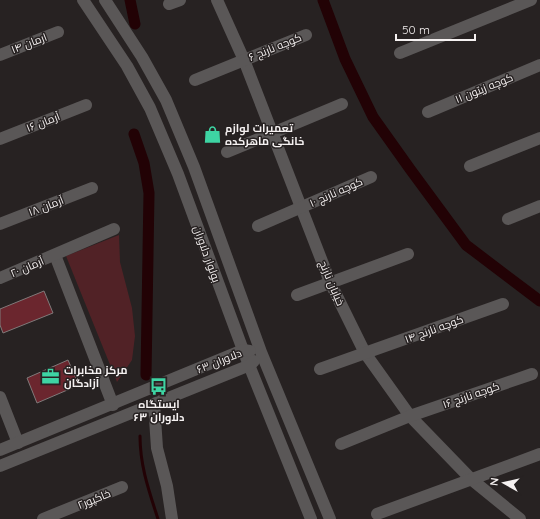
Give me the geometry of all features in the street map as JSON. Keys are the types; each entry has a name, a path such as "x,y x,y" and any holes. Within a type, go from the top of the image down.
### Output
{"street":[{"name":"بولوار دلاوران","path":"83,0 127,66 150,108 178,174 243,350 311,519"},
{"name":"بولوار دلاوران","path":"105,0 142,57 166,100 194,167 261,352 330,519"},
{"name":"خیابان نارنج","path":"217,0 244,60 330,282 365,353 410,416 471,479 520,519"},
{"path":"400,53 531,0"},
{"name":"ارمان ۱۴","path":"0,54 58,32"},
{"name":"کوچه نارنج ۶","path":"195,80 306,35"},
{"name":"کوچه زیتون ۱۱","path":"428,112 540,65"},
{"path":"227,152 342,104"},
{"name":"آرمان ۱۶","path":"0,139 86,105"},
{"path":"470,166 540,138"},
{"name":"کوچه نارنج ۱۰","path":"258,226 371,177"},
{"name":"آرمان ۱۸","path":"0,224 92,188"},
{"path":"508,219 540,206"},
{"name":"آرمان ۲۰","path":"0,278 114,229"},
{"path":"297,295 408,254"},
{"path":"54,255 113,405"},
{"name":"کوچه نارنج ۱۴","path":"320,369 503,304"},
{"name":"دلاوران ۶۳","path":"0,450 113,405 243,350 261,352"},
{"name":"دلاوران ۶۳","path":"0,466 250,366 261,352"},
{"name":"کوچه نارنج ۱۶","path":"341,444 410,416 532,374"},
{"path":"0,397 18,444"},
{"path":"154,404 157,448 167,486 172,519"},
{"path":"377,514 540,454"},
{"name":"خاکپور۲","path":"43,519 122,487"}],"shaded area":[{"path":"119,235 120,262 132,308 135,336 132,360 117,382 66,256"}],"building":[{"path":"44,291 53,313 3,333 0,325 0,309"},
{"path":"68,360 79,385 37,403 27,378"}],"waterway":[{"path":"130,0 135,24"},
{"path":"323,0 345,59 373,117 410,169 466,245 540,301"},
{"path":"134,134 144,163 149,193 146,375"},
{"path":"140,436 143,468 158,519"}],"place":[{"name":"تعمیرات لوازم خانگی ماهرکده","path":"212,134"},
{"name":"مرکز مخابرات آزادگان","path":"51,376"},
{"name":"ایستگاه دلاوران ۶۳","path":"159,386"}]}
